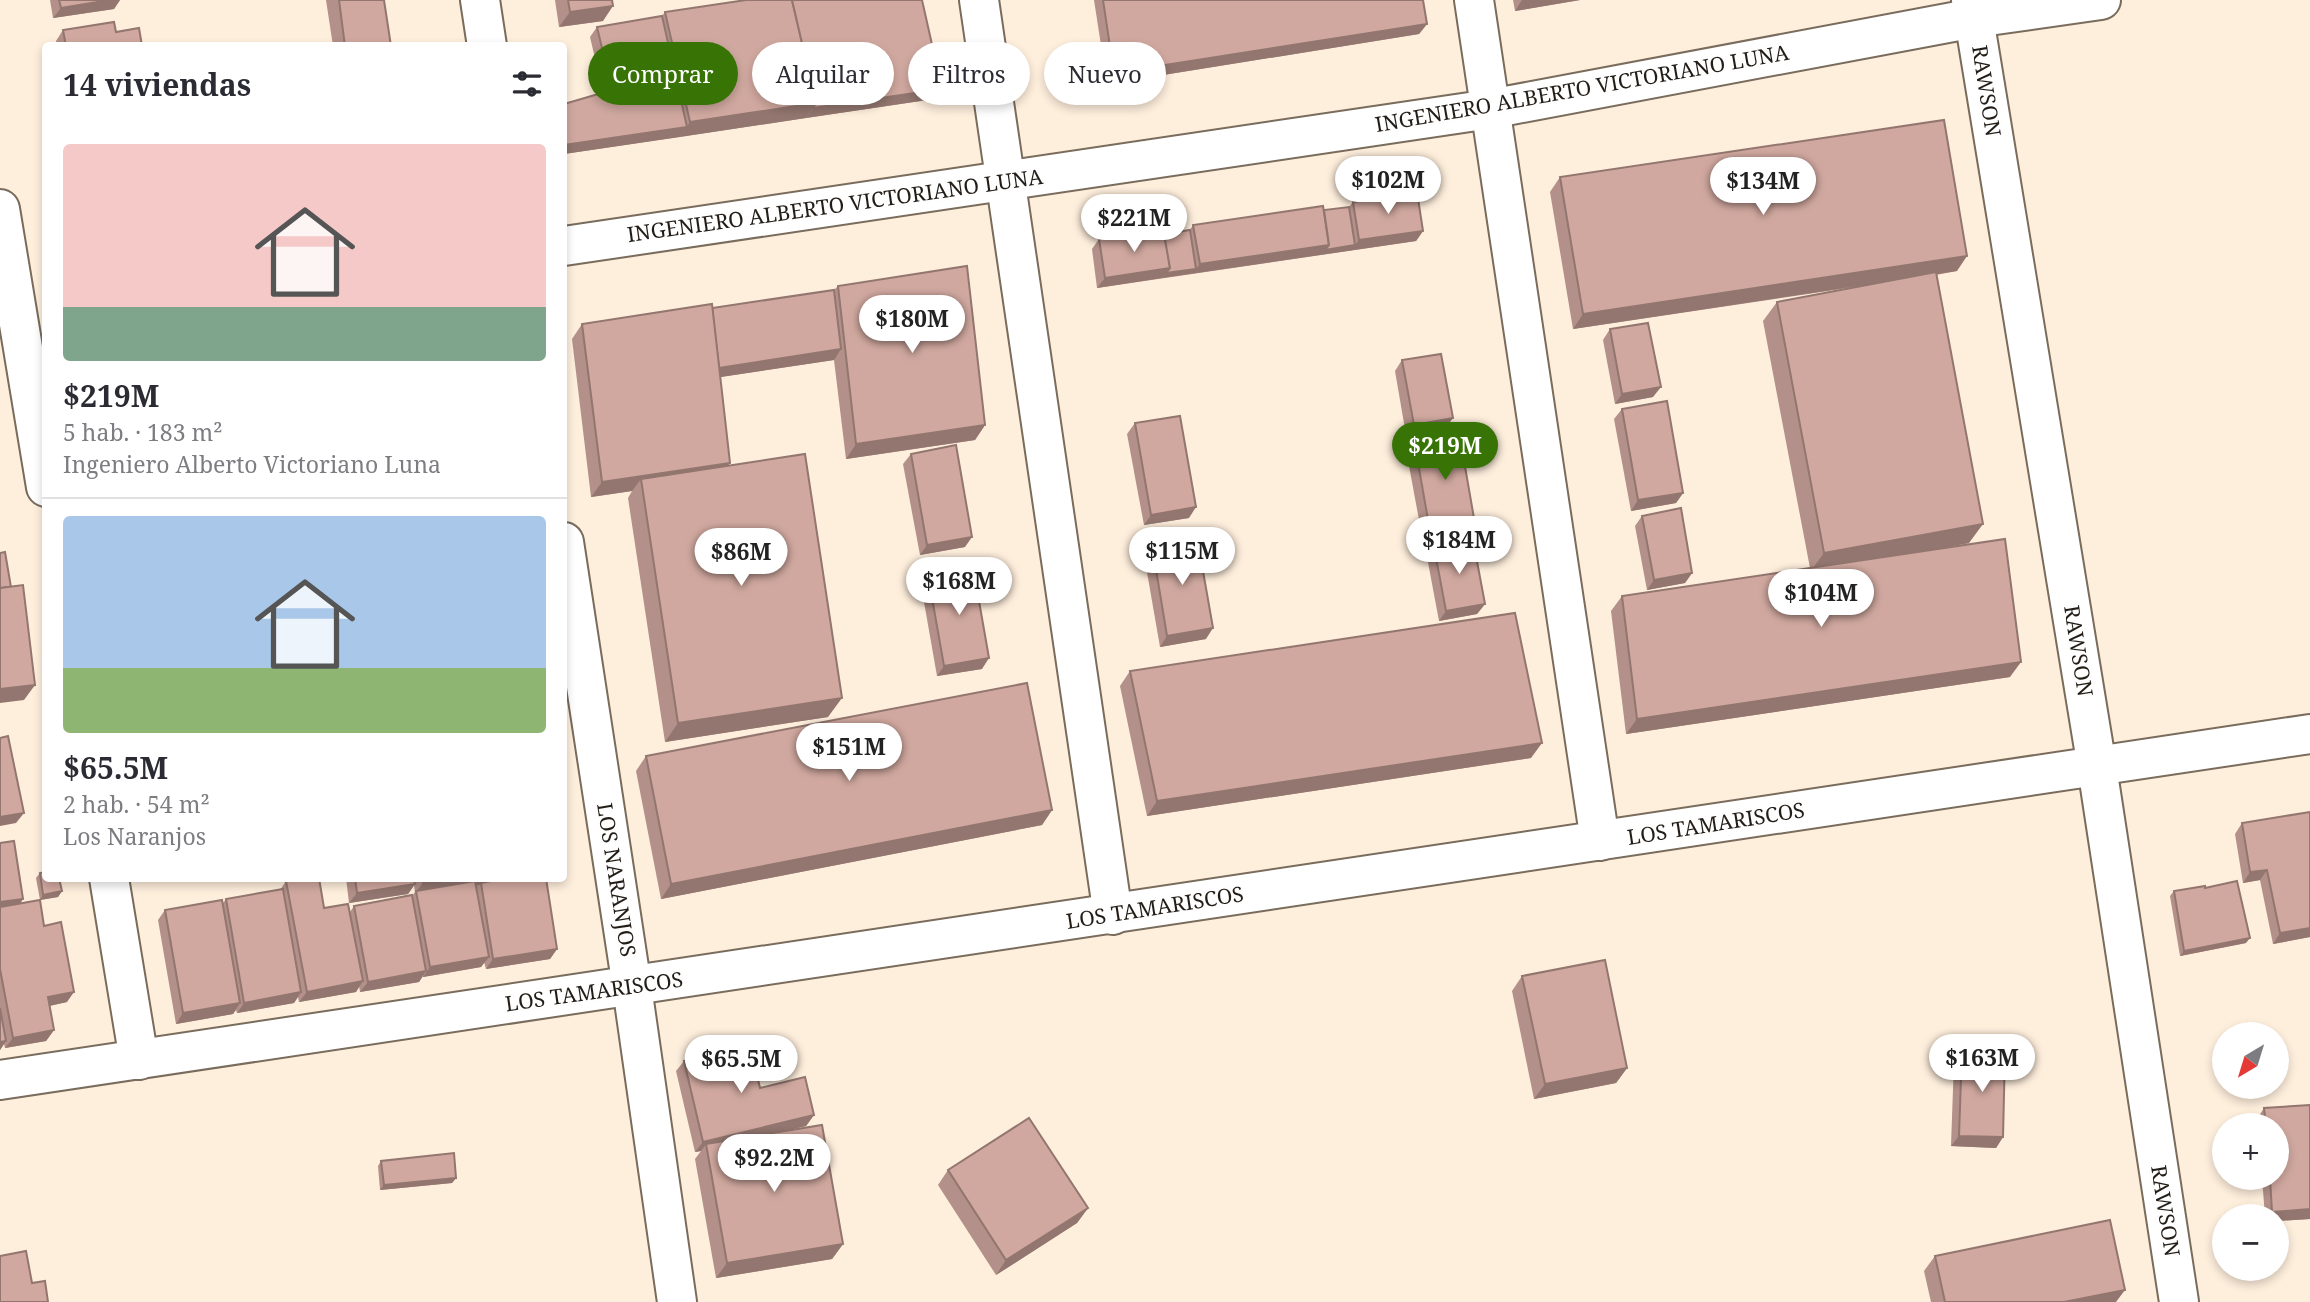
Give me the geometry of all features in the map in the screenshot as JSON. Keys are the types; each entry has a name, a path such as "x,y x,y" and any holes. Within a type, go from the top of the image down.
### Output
{"street":[{"path":"480,0 486,42"},
{"path":"979,0 1113,915"},
{"path":"1474,0 1600,841"},
{"name":"INGENIERO ALBERTO VICTORIANO LUNA","path":"567,246 1490,109 1973,9 2101,0"},
{"name":"RAWSON","path":"1973,9 2096,766 2179,1302"},
{"path":"0,209 42,460"},
{"name":"LOS NARANJOS","path":"567,562 677,1302"},
{"name":"LOS TAMARISCOS","path":"0,1080 2310,734"},
{"path":"111,882 139,1060"}],"building":[{"path":"59,0 110,0 61,8"},
{"path":"339,0 384,0 390,42 344,42"},
{"path":"568,0 612,0 613,6 570,12"},
{"path":"746,0 792,0 802,42 752,42 752,105 803,105 690,122 686,105 738,105 738,42 672,42 665,12"},
{"path":"792,0 922,0 931,42 908,42 908,94 894,96 894,42 802,42"},
{"path":"1103,0 1423,0 1427,24 1166,65 1166,42 1109,42"},
{"path":"662,16 668,42 601,42 597,27"},
{"path":"114,22 116,32 139,28 141,42 65,42 63,30"},
{"path":"588,97 588,105 682,105 687,127 567,145 567,103"},
{"path":"1944,120 1967,256 1583,314 1560,177"},
{"path":"1417,192 1423,231 1359,240 1353,202"},
{"path":"1323,206 1329,245 1200,264 1193,225"},
{"path":"1349,207 1355,245 1325,250 1329,245 1324,210"},
{"path":"1164,229 1170,268 1105,278 1099,239"},
{"path":"1190,230 1196,269 1166,273 1170,268 1164,234"},
{"path":"967,266 985,425 856,444 838,286"},
{"path":"1936,272 1983,524 1824,553 1777,302"},
{"path":"834,290 841,349 719,368 712,308"},
{"path":"712,304 730,463 602,482 582,324"},
{"path":"1648,323 1661,387 1622,394 1610,329"},
{"path":"1441,354 1453,418 1414,425 1402,360"},
{"path":"1667,401 1683,493 1638,500 1622,409"},
{"path":"1180,416 1196,507 1151,515 1135,423"},
{"path":"1459,432 1475,524 1430,531 1414,440"},
{"path":"956,445 972,537 927,545 911,454"},
{"path":"805,454 842,698 678,723 641,479"},
{"path":"1681,508 1692,573 1654,580 1642,516"},
{"path":"1197,537 1213,628 1167,636 1152,545"},
{"path":"2005,539 2021,662 1637,719 1622,596"},
{"path":"1473,540 1485,604 1446,611 1434,547"},
{"path":"5,552 11,587 0,588 0,553"},
{"path":"973,567 989,658 944,666 928,575"},
{"path":"23,585 35,685 0,689 0,588"},
{"path":"1515,613 1542,743 1157,801 1130,671"},
{"path":"1027,683 1052,810 671,884 646,756"},
{"path":"8,736 24,813 0,817 0,738"},
{"path":"2310,812 2310,928 2280,933 2267,870 2250,872 2242,823"},
{"path":"14,841 23,899 0,902 0,843"},
{"path":"40,873 42,882 60,882 62,891 43,895"},
{"path":"2237,881 2250,938 2184,951 2174,891"},
{"path":"286,882 320,882 324,908 348,904 363,981 307,992"},
{"path":"356,882 415,882 415,884 357,893"},
{"path":"475,882 489,957 430,967 416,891"},
{"path":"547,882 557,949 493,959 481,883"},
{"path":"283,889 301,992 244,1003 226,899"},
{"path":"412,895 426,971 368,982 354,906"},
{"path":"40,900 44,926 61,922 74,992 48,997 54,1030 13,1038 0,969 0,907"},
{"path":"222,900 240,1003 183,1013 165,910"},
{"path":"1605,960 1627,1068 1545,1084 1522,976"},
{"path":"0,1008 6,1041 0,1042"},
{"path":"750,1045 760,1088 805,1077 814,1115 703,1142 684,1061"},
{"path":"1962,1050 2005,1052 2003,1137 1959,1136"},
{"path":"2310,1105 2310,1209 2289,1211 2289,1204 2272,1204 2271,1190 2289,1190 2289,1113 2265,1113 2264,1108"},
{"path":"1029,1118 1088,1208 1006,1260 948,1170"},
{"path":"822,1125 843,1244 727,1263 706,1144"},
{"path":"454,1153 456,1178 384,1185 381,1161"},
{"path":"2110,1220 2125,1290 2064,1302 1945,1302 1935,1256"},
{"path":"26,1251 32,1283 45,1281 48,1302 0,1302 0,1256"}]}
